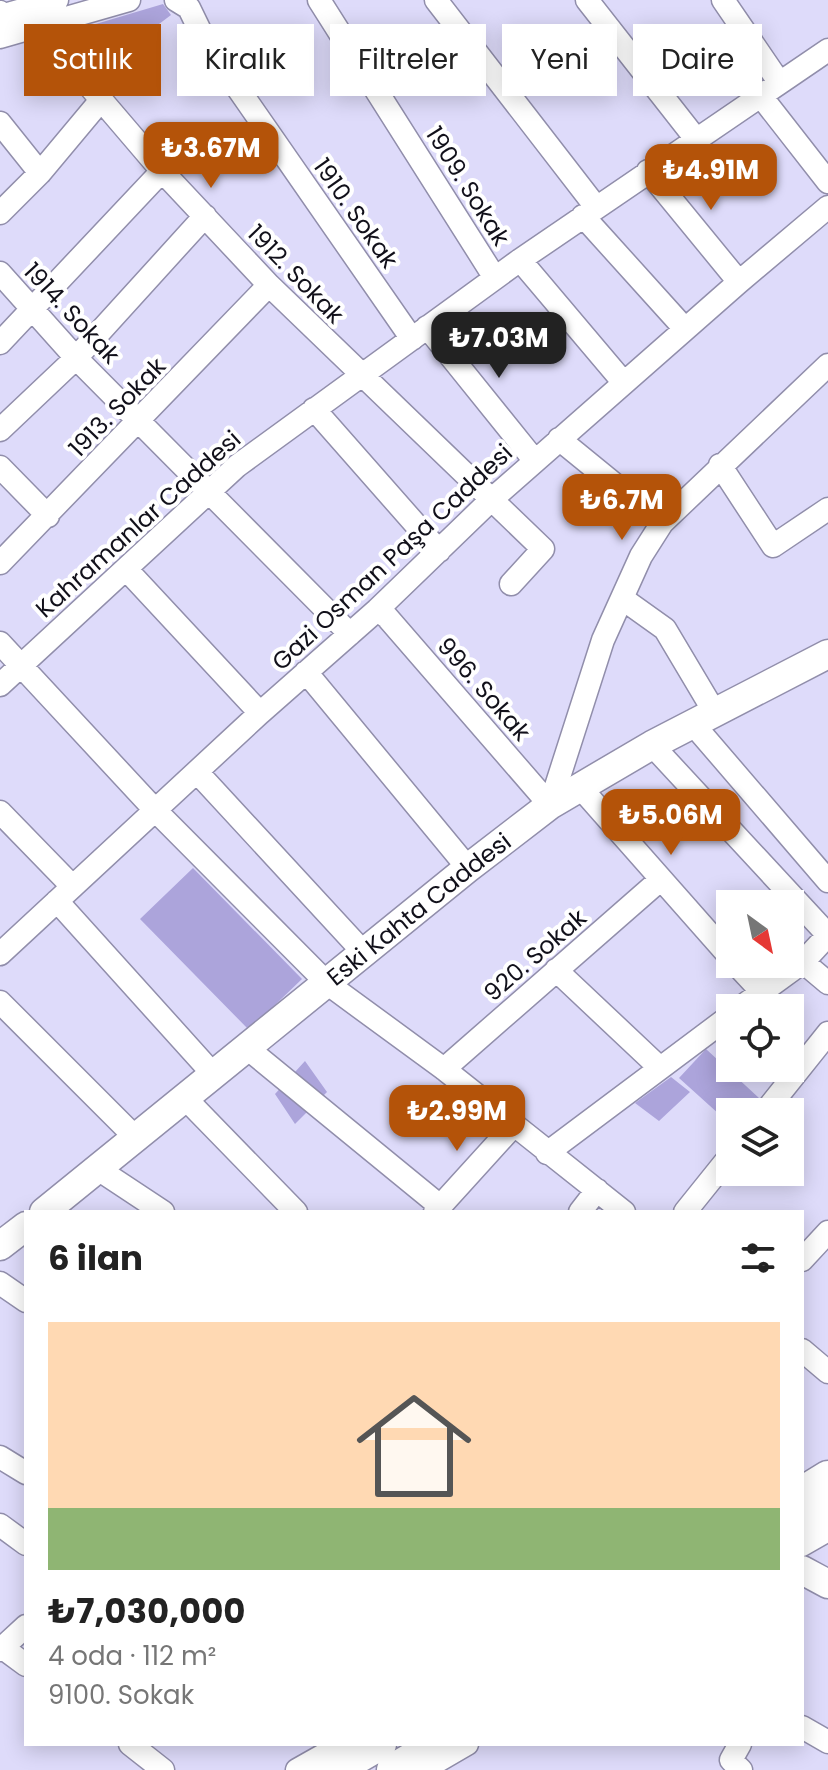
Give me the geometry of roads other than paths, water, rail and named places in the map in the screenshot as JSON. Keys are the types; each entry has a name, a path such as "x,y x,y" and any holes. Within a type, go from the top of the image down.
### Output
{"highway":[{"path":"804,1492 828,1477"},
{"path":"804,1524 828,1509"},
{"path":"335,1770 377,1746"},
{"path":"393,1770 430,1763"}],"main road":[{"name":"Eski Kahta Caddesi","path":"47,1210 550,805 652,745 828,654"},
{"path":"804,1571 828,1584"},
{"path":"804,1596 828,1603"}],"street":[{"path":"1,20 57,0"},
{"path":"49,24 129,0"},
{"name":"1910. Sokak","path":"176,0 189,8 205,41 420,333 535,461"},
{"name":"1909. Sokak","path":"319,0 495,278"},
{"path":"436,0 589,212 685,329"},
{"path":"587,0 696,139"},
{"path":"723,0 770,88 828,182"},
{"path":"1,20 24,24"},
{"name":"Kahramanlar Caddesi","path":"0,685 206,492 314,409 520,260 828,50"},
{"name":"1912. Sokak","path":"98,96 162,171 269,285 543,549 511,584"},
{"path":"0,213 40,173 101,100"},
{"path":"0,123 40,173"},
{"path":"0,343 162,171"},
{"path":"648,171 739,282"},
{"name":"Gazi Osman Paşa Caddesi","path":"1,952 260,713 377,610 491,500 828,207"},
{"path":"0,430 76,358 205,216"},
{"path":"520,260 624,383"},
{"name":"1914. Sokak","path":"0,273 76,358 350,634"},
{"name":"1913. Sokak","path":"0,563 269,285"},
{"path":"550,805 603,640 641,556 662,523 828,365"},
{"path":"314,409 439,551"},
{"path":"559,439 662,523"},
{"path":"720,465 773,546 828,509"},
{"path":"0,467 48,516"},
{"path":"126,569 260,713"},
{"path":"623,599 665,629 704,719 828,881"},
{"name":"996. Sokak","path":"377,610 550,805"},
{"path":"0,643 155,810 328,984 444,1069 622,1210"},
{"path":"306,672 468,868"},
{"path":"652,745 828,935 804,961"},
{"path":"197,772 365,954"},
{"path":"579,786 716,942"},
{"path":"0,812 213,1074"},
{"name":"920. Sokak","path":"444,1069 660,880"},
{"path":"804,963 828,983"},
{"path":"556,970 660,1068"},
{"path":"749,978 762,992"},
{"path":"759,994 781,978"},
{"path":"0,1002 135,1137"},
{"path":"547,1153 716,1026"},
{"path":"776,1098 828,1033"},
{"path":"247,1048 438,1209 514,1125"},
{"path":"185,1098 294,1210"},
{"path":"98,1169 160,1210"},
{"path":"687,1210 716,1173"},
{"path":"582,1210 597,1190"},
{"path":"804,1258 828,1232"},
{"path":"0,1283 24,1300"},
{"path":"804,1352 828,1372"},
{"path":"0,1457 24,1472"},
{"path":"804,1475 828,1461"},
{"path":"0,1525 24,1543"},
{"path":"804,1544 828,1530"},
{"path":"24,1628 1,1648 24,1664"},
{"path":"804,1728 828,1742"},
{"path":"133,1746 163,1770"},
{"path":"297,1770 339,1746"},
{"path":"430,1763 463,1746"},
{"path":"739,1746 731,1760 741,1770"}]}
